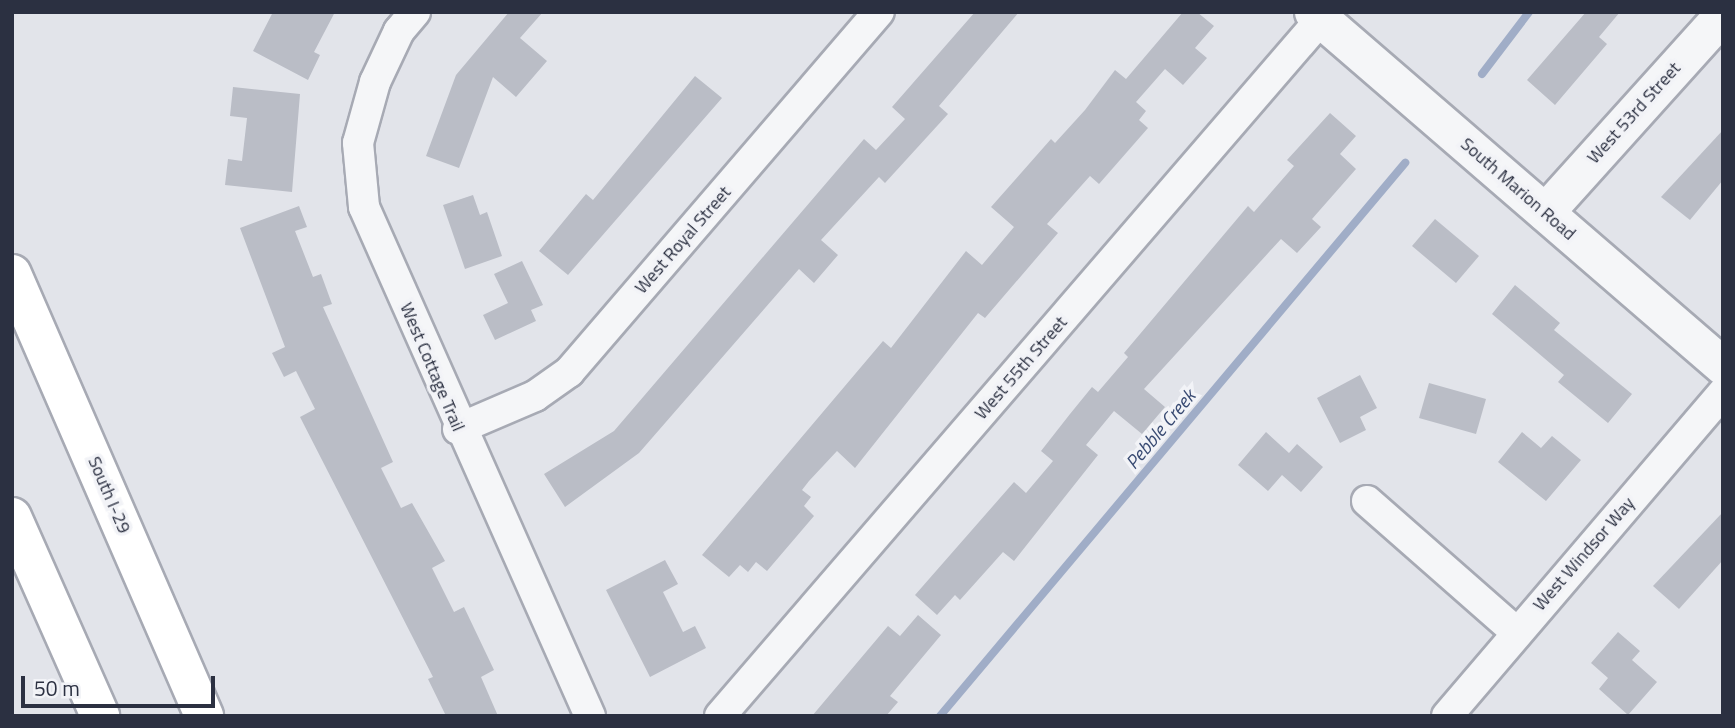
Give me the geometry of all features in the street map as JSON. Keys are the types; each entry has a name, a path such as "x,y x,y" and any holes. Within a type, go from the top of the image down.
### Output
{"highway":[{"name":"South I-29","path":"12,274 204,716"},
{"path":"12,517 100,716"}],"street":[{"name":"West Cottage Trail","path":"415,12 399,31 375,82 359,156 364,208 458,429 590,716"},
{"name":"West Royal Street","path":"458,429 535,396 569,372 879,12"},
{"name":"West 53rd Street","path":"1545,212 1723,14"},
{"name":"South Marion Road","path":"1317,16 1723,366"},
{"name":"West 55th Street","path":"720,716 1317,16"},
{"name":"West Windsor Way","path":"1447,716 1723,393"},
{"path":"1367,502 1517,632"}],"building":[{"path":"273,12 335,12 314,52 320,55 308,80 253,51"},
{"path":"509,12 543,12 520,38 547,61 516,97 493,77 459,168 426,156 456,75"},
{"path":"975,12 1019,12 939,106 948,114 885,183 879,177 821,240 838,255 814,283 799,269 639,453 565,507 544,474 614,431 864,139 876,150 905,119 892,107"},
{"path":"1183,12 1197,12 1214,26 1195,48 1207,58 1183,85 1165,69 1136,102 1146,111 1139,120 1148,128 1099,184 1090,176 1047,224 1058,233 985,318 978,313 855,468 837,451 809,481 802,490 811,497 804,506 814,516 767,571 756,562 748,572 740,565 729,577 702,555 883,341 891,348 966,251 982,265 1014,227 991,207 1051,139 1055,143 1085,110 1115,70 1126,79"},
{"path":"1586,12 1620,12 1599,37 1607,44 1555,105 1527,80"},
{"path":"695,76 722,98 568,275 539,251 586,194 593,200"},
{"path":"233,87 300,94 292,192 225,185 228,159 242,161 247,118 230,116"},
{"path":"1330,113 1356,136 1340,154 1356,169 1312,219 1321,227 1297,253 1281,239 1144,389 1165,407 1142,434 1114,411 1086,445 1098,455 1014,561 1003,552 960,600 955,595 937,615 915,595 1014,482 1026,493 1053,461 1041,451 1070,414 1092,387 1098,392 1128,357 1124,353 1248,206 1254,212 1294,166 1287,160"},
{"path":"1723,130 1723,180 1690,220 1661,197"},
{"path":"473,195 480,215 487,212 502,256 465,269 443,205"},
{"path":"299,206 307,227 295,231 313,277 321,274 332,304 323,307 393,462 381,468 401,508 412,503 445,561 432,568 454,612 464,607 494,670 481,677 498,716 446,716 428,679 433,677 300,417 315,409 296,371 284,377 272,353 285,347 240,228"},
{"path":"1435,219 1479,256 1456,283 1412,246"},
{"path":"522,261 543,305 531,310 536,321 495,340 483,315 508,303 494,274"},
{"path":"1515,285 1560,323 1554,330 1632,394 1608,423 1558,382 1564,375 1492,314"},
{"path":"1360,375 1377,408 1360,417 1366,430 1340,443 1317,398"},
{"path":"1429,383 1486,399 1476,434 1419,418"},
{"path":"1266,432 1289,453 1297,444 1323,467 1301,492 1282,475 1268,491 1238,465"},
{"path":"1522,432 1541,448 1552,436 1581,460 1546,501 1498,462"},
{"path":"1723,512 1723,560 1679,609 1653,586"},
{"path":"665,560 678,584 663,592 683,632 695,626 706,648 650,677 606,590"},
{"path":"918,615 941,635 890,696 898,702 886,716 812,716 888,626 900,636"},
{"path":"1618,632 1640,651 1632,660 1657,682 1628,715 1599,689 1608,678 1591,663"}],"waterway":[{"name":"Pebble Creek","path":"1482,74 1529,12"},
{"name":"Pebble Creek","path":"940,716 1405,163"}]}
